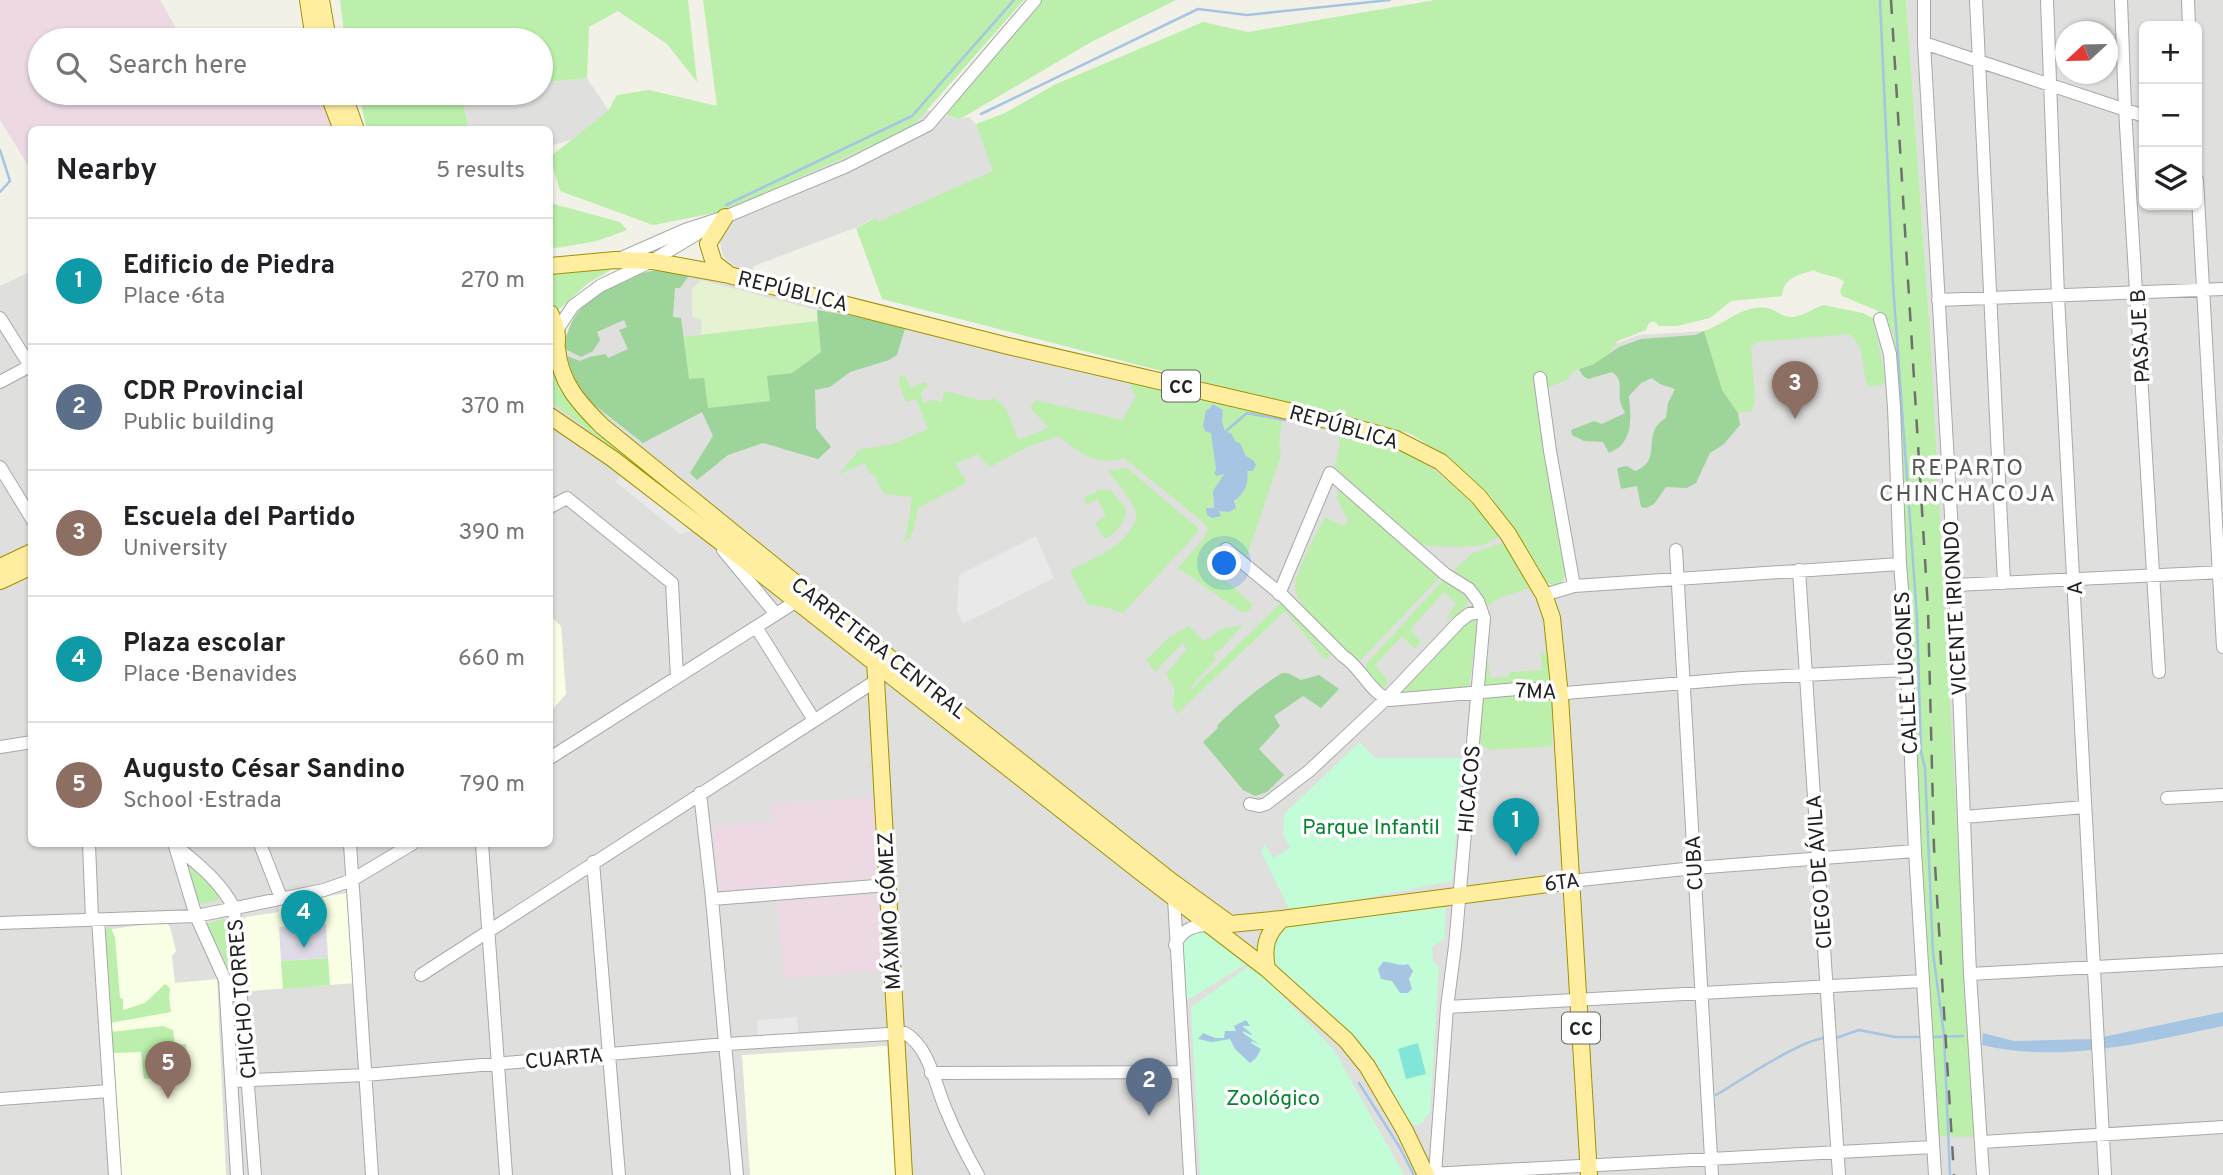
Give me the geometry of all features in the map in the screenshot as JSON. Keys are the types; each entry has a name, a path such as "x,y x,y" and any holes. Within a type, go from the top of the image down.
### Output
{"main road":[{"path":"308,0 312,28"},
{"path":"321,0 326,28"},
{"path":"333,105 340,126"},
{"path":"347,105 355,126"},
{"path":"725,217 708,240 708,251 714,263 729,275"},
{"name":"REPÚBLICA","path":"553,266 615,260 652,261 729,275 1008,346 1331,421 1396,439 1441,462 1479,497 1508,534 1544,595 1555,634 1589,1170"},
{"path":"553,320 557,330"},
{"name":"CARRETERA CENTRAL","path":"557,330 553,356 558,361 565,382 575,399 602,426 802,597 1177,893 1346,1040 1367,1066 1429,1174"},
{"name":"CARRETERA CENTRAL","path":"553,418 612,459 714,537 802,597"},
{"path":"0,567 28,554"},
{"path":"0,581 28,568"},
{"name":"CARRETERA CENTRAL","path":"879,656 902,683 1177,893 1230,924"},
{"name":"MÁXIMO GÓMEZ","path":"879,656 878,701 904,1175"},
{"path":"878,701 889,687 902,683"},
{"name":"6TA","path":"1211,925 1282,919 1571,881"},
{"path":"1267,969 1264,955 1267,939 1270,930 1282,919"}],"street":[{"path":"615,260 847,166 928,125 1035,0"},
{"name":"VICENTE IRIONDO","path":"1924,0 1924,43 1955,585 1970,974 1983,1175"},
{"path":"1976,0 2004,583"},
{"name":"A","path":"2047,0 2058,296 2105,1175"},
{"name":"PASAJE B","path":"2121,0 2125,109 2160,672"},
{"path":"2188,0 2189,21"},
{"path":"1924,43 2139,114"},
{"path":"2199,210 2221,572 2223,647"},
{"path":"557,330 573,306 600,286 652,261 725,217"},
{"path":"1938,300 2223,289"},
{"path":"0,317 28,363"},
{"name":"CALLE LUGONES","path":"1880,319 1890,354 1894,407 1905,670 1935,1175"},
{"path":"0,382 28,369"},
{"path":"1540,378 1574,586"},
{"path":"0,467 28,512"},
{"path":"1250,804 1259,806 1279,795 1309,771 1386,699 1460,621 1469,614 1481,612 1478,601 1469,589 1445,574 1330,473 1279,594"},
{"path":"553,505 567,498 672,583 677,677"},
{"path":"714,537 776,614"},
{"path":"1226,549 1354,664 1386,699"},
{"name":"CUBA","path":"1676,550 1712,1175"},
{"path":"1544,595 1574,586 1900,564"},
{"name":"CIEGO DE ÁVILA","path":"1799,570 1839,1175"},
{"path":"1955,585 2221,572"},
{"path":"553,756 802,597"},
{"name":"HICACOS","path":"1429,1174 1460,896 1484,618 1481,612"},
{"path":"756,627 814,720"},
{"name":"7MA","path":"1386,699 1421,699 1530,688 1550,694 1805,674 1905,670"},
{"path":"421,975 877,680"},
{"path":"0,747 28,743"},
{"path":"700,793 737,1175"},
{"path":"2167,798 2223,795"},
{"path":"1964,817 2085,807"},
{"path":"89,847 115,1175"},
{"name":"CHICHO TORRES","path":"176,847 196,915 225,981 237,1175"},
{"name":"CHICHO TORRES","path":"178,847 200,865 226,892 234,908 255,1175"},
{"path":"261,847 281,898"},
{"path":"350,847 372,1175"},
{"path":"0,923 196,915 234,908 324,890 352,880 407,847"},
{"path":"482,847 506,1175"},
{"name":"6TA","path":"1571,881 1694,868 1915,851"},
{"path":"593,862 619,1175"},
{"path":"712,899 888,885"},
{"path":"1177,893 1175,946 1190,1175"},
{"path":"1175,946 1179,937 1188,929 1211,925"},
{"path":"1970,974 2223,960"},
{"path":"1447,1007 1701,991 1923,981"},
{"path":"895,1032 910,1036 920,1047 946,1111 978,1175"},
{"name":"CUARTA","path":"232,1081 365,1075 895,1032"},
{"path":"931,1073 1184,1072"},
{"path":"0,1099 108,1091"},
{"path":"1982,1142 2223,1127"},
{"path":"235,1129 252,1128"},
{"path":"1429,1174 1589,1170 1711,1159 1933,1147"}],"shaded area":[{"path":"0,0 160,0 176,28 28,28 28,105 326,105 335,126 28,126 28,165 0,120"},
{"path":"1906,0 2223,0 2223,1175 0,1175 0,286 28,272 28,847 553,847 553,371 566,334 658,270 730,282 735,267 723,256 719,238 725,211 911,128 927,110 960,119 969,117 976,124 994,171 877,223 874,218 855,228 754,266 752,273 1375,432 1437,462 1547,585 1552,586 1566,578 1537,406 1535,379 1639,335 1929,317"},
{"path":"587,78 609,111 573,139 553,145 553,126 468,126 464,105 553,105 553,81"},
{"path":"701,280 817,310 817,321 701,335 702,321 692,316 692,289"},
{"path":"1213,404 1223,410 1225,432 1231,433 1246,456 1256,465 1253,471 1247,471 1245,488 1234,501 1236,508 1229,512 1219,511 1221,516 1212,518 1207,515 1206,508 1214,508 1213,491 1224,474 1217,476 1214,473 1216,470 1211,433 1205,431 1203,426 1206,410"},
{"path":"625,468 701,528 680,534 616,482"},
{"path":"1036,536 1054,578 963,624 957,611 959,575"},
{"path":"553,619 561,626 566,694 553,709"},
{"path":"873,797 879,878 719,891 712,826 773,820 770,804"},
{"path":"348,893 356,983 250,991 244,920 246,917 279,912 279,903"},
{"path":"881,894 881,970 784,979 776,901"},
{"path":"165,922 170,927 176,951 172,956 175,983 217,979 226,1175 120,1175 104,930"},
{"path":"326,924 328,958 281,961 279,927"},
{"path":"1383,962 1408,964 1413,971 1409,979 1412,989 1408,993 1400,993 1392,981 1381,979 1378,969"},
{"path":"2223,1012 2223,1026 2103,1049 2042,1052 1982,1045 1983,1033 2014,1041 2093,1039"},
{"path":"797,1017 799,1040 758,1042 757,1020"},
{"path":"1246,1020 1250,1026 1242,1026 1252,1034 1243,1033 1260,1045 1252,1041 1251,1043 1261,1049 1250,1063 1235,1049 1230,1039 1212,1042 1198,1039 1203,1033 1224,1038 1225,1031 1236,1031 1234,1026"},
{"path":"1418,1043 1426,1074 1406,1079 1398,1049"},
{"path":"887,1046 895,1175 750,1175 742,1055"}],"green space":[{"path":"340,0 688,0 697,82 667,44 618,11 589,27 587,78 553,81 553,28 344,28"},
{"path":"703,0 1024,0 911,128 725,211 653,225 560,191 553,167 553,155 608,111 617,95 649,90 717,106"},
{"path":"1036,0 1176,0 1093,41 960,119 944,114"},
{"path":"1435,0 1906,0 1929,318 1974,1137 1936,1136 1893,333 1878,311 1842,296 1840,291 1844,282 1841,279 1814,270 1789,281 1782,296 1731,301 1710,318 1677,326 1659,326 1654,321 1649,323 1646,330 1618,341 1606,357 1582,367 1569,375 1569,379 1544,389 1535,379 1537,406 1566,574 1561,584 1552,585 1543,580 1491,496 1452,461 1411,434 882,299 856,228 875,218 878,222 993,171 976,124 1005,113 1056,84 1203,22 1248,32"},
{"path":"361,105 464,105 468,126 366,126"},
{"path":"553,204 620,222 627,230 597,241 553,248"},
{"path":"619,265 587,284 555,313 553,272"},
{"path":"658,270 690,274 680,288 675,288 673,317 681,318 689,379 704,378 708,408 770,401 767,376 792,373 821,352 817,310 906,325 897,355 850,372 830,387 815,390 816,428 831,447 818,459 763,443 728,455 697,480 690,473 713,436 702,412 643,443 583,396 574,380 567,356 580,361 606,354 608,358 628,349 619,330 627,327 624,320 597,332 600,340 593,351 581,357 565,349 574,318 596,294 626,278"},
{"path":"1823,305 1863,313 1873,318 1886,381 1882,385 1868,386 1861,351 1849,334 1757,342 1751,347 1755,399 1752,411 1738,413 1722,390 1704,331 1741,312 1755,308 1768,308 1792,317"},
{"path":"818,321 821,352 792,373 768,377 770,401 708,408 689,380 683,337"},
{"path":"1704,331 1722,390 1738,413 1740,425 1724,444 1710,453 1696,483 1687,488 1666,487 1654,504 1641,507 1637,486 1621,489 1617,468 1627,466 1635,471 1649,460 1654,431 1666,418 1668,403 1675,389 1652,378 1641,383 1629,396 1630,421 1627,436 1617,449 1609,453 1603,442 1584,441 1572,435 1571,430 1594,421 1602,424 1625,413 1620,401 1619,381 1612,372 1588,379 1579,369 1594,364 1619,347 1641,339 1695,335"},
{"path":"553,371 573,405 590,424 620,449 618,452 553,403"},
{"path":"900,375 906,377 910,388 924,382 928,386 920,393 924,404 931,400 942,402 944,391 985,401 995,398 1007,410 1018,440 1049,428 1030,408 1035,400 1122,420 1136,396 1131,389 1133,378 1283,415 1279,441 1281,455 1247,556 1248,563 1224,552 1219,553 1210,566 1253,605 1247,612 1241,612 1178,568 1205,537 1208,529 1203,522 1124,458 1104,461 1088,457 1058,436 1027,447 990,467 977,454 955,464 967,482 918,508 909,539 900,543 906,537 912,497 885,494 865,463 839,474 859,450 893,444 928,429 916,399 906,402 899,384","holes":["1213,404 1221,408 1225,432 1231,433 1246,456 1256,465 1253,471 1247,470 1244,488 1235,502 1226,512 1219,510 1214,516 1207,515 1206,508 1214,508 1214,492 1224,473 1211,433 1203,426 1206,410"]},
{"path":"1336,428 1393,447 1424,463 1466,496 1503,534 1477,546 1418,543 1334,472 1340,442"},
{"path":"1127,468 1198,528 1198,532 1123,613 1088,605 1070,571 1110,550 1132,527 1137,516 1132,503 1108,471"},
{"path":"1339,489 1348,491 1440,577 1362,659 1358,660 1311,615 1297,595 1295,587 1303,562 1325,517 1344,526 1348,522 1337,498"},
{"path":"1099,490 1110,490 1126,508 1121,525 1107,538 1103,537 1095,522 1106,517 1098,499 1087,504 1084,498"},
{"path":"1505,542 1529,588 1499,598 1484,609 1450,573 1473,553"},
{"path":"1445,578 1468,592 1467,604 1457,615 1446,620 1456,603 1444,592 1410,630 1421,641 1415,649 1402,636 1375,665 1386,678 1387,685 1383,687 1369,674 1366,664"},
{"path":"1281,603 1331,655 1325,659 1285,611 1177,714 1172,702 1175,690 1166,674 1187,649 1182,643 1155,672 1146,660 1169,637 1189,626 1204,641 1224,628 1243,625 1213,654 1215,660 1191,690"},
{"path":"1469,618 1477,625 1469,689 1403,694 1400,692"},
{"path":"1541,650 1548,658 1549,687 1538,684 1484,685 1488,660 1490,678 1508,677 1510,672 1542,670"},
{"path":"1282,673 1301,680 1319,675 1339,689 1321,708 1303,696 1274,716 1280,726 1259,749 1284,775 1267,792 1255,796 1243,790 1203,742 1240,704"},
{"path":"1534,693 1552,701 1552,746 1490,750 1479,743 1482,700 1488,696"},
{"name":"Parque Infantil","path":"1360,742 1375,758 1463,758 1452,881 1291,913 1261,852 1265,844 1273,858 1290,848 1283,834 1284,814"},
{"path":"187,864 220,894 218,900 202,904 198,901"},
{"path":"1446,907 1444,939 1432,947 1433,962 1439,967 1430,1112 1422,1123 1417,1125 1410,1123 1376,1062 1333,1016 1273,962 1273,951 1278,938 1288,926"},
{"path":"228,920 230,926 241,1063 238,1065 229,975 221,952 206,927 209,923"},
{"path":"111,928 115,937 123,1010 145,1003 165,984 170,988 171,1012 110,1023 104,930"},
{"path":"1209,929 1249,962 1186,1001 1183,941 1190,931"},
{"path":"328,958 330,985 283,989 281,961"},
{"name":"Zoológico","path":"1252,964 1334,1050 1404,1175 1200,1175 1191,1007"},
{"path":"163,1026 173,1030 175,1045 186,1044 189,1076 186,1077 183,1057 156,1059 157,1078 144,1079 141,1052 112,1053 111,1032"}],"waterway":[{"path":"726,205 912,116 1014,0"},
{"path":"981,114 1198,9 1247,15 1390,0"},
{"path":"1880,0 1893,284 1917,617 1921,752 1925,768 1933,953 1944,1035 1950,1175"},
{"path":"0,150 10,181 0,192"},
{"path":"1225,432 1247,413 1285,420"},
{"path":"1833,1039 1859,1030 1895,1037 1922,1037"},
{"path":"1932,1037 1963,1036"},
{"path":"1716,1095 1788,1052 1817,1039 1827,1038"},
{"path":"1359,1083 1414,1175"}],"railway":[{"path":"1891,0 1928,609 1934,848 1954,1175"}],"place":[{"name":"Escuela del Partido","path":"1795,419"},
{"name":"Edificio de Piedra","path":"1516,856"},
{"name":"Plaza escolar","path":"304,948"},
{"name":"Augusto César Sandino","path":"168,1099"},
{"name":"CDR Provincial","path":"1149,1116"}],"district":[{"name":"REPARTO CHINCHACOJA","path":"1968,480"}]}
